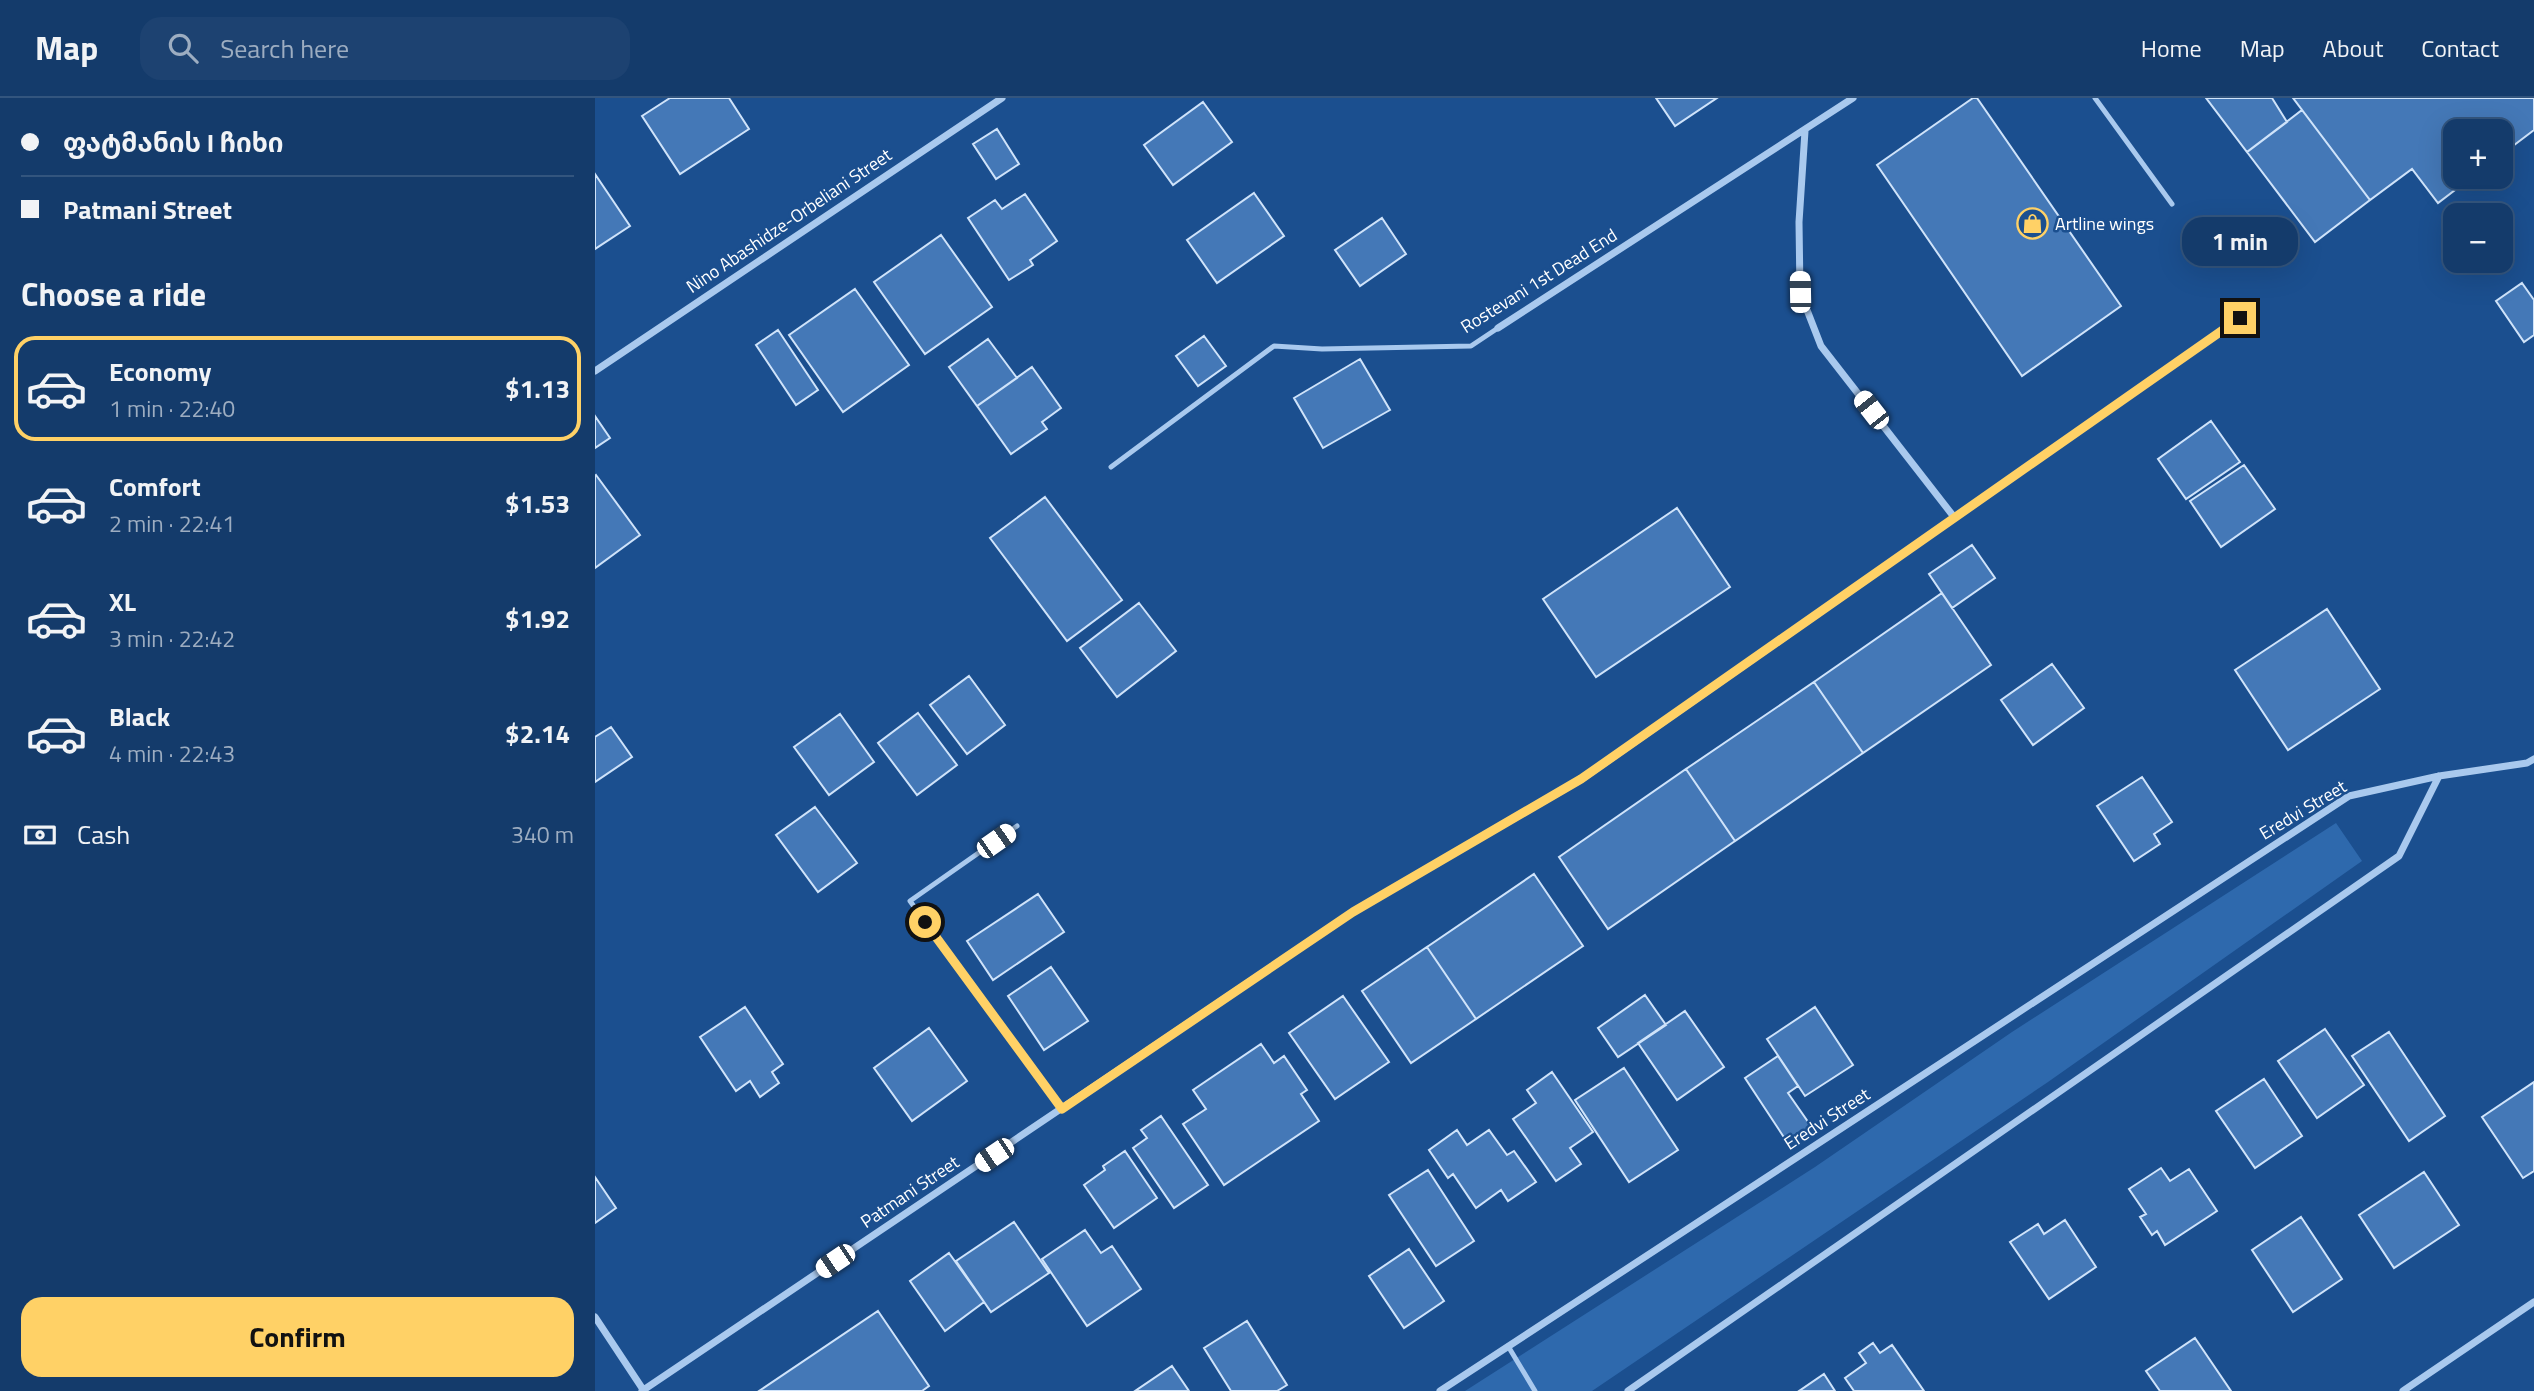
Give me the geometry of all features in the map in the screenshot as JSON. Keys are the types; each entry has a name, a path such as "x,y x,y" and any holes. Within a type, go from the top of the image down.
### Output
{"street":[{"name":"Nino Abashidze-Orbeliani Street","path":"595,371 1002,98"},
{"name":"Rostevani 1st Dead End","path":"1498,328 1853,98"},
{"path":"1805,131 1798,222 1800,292 1821,346 1954,517"},
{"name":"Patmani Street","path":"643,1391 1353,912 1581,779 2240,318"},
{"name":"Eredvi Street","path":"1440,1391 2349,796 2439,776 2527,763 2534,759"},
{"path":"1628,1391 2399,856 2439,776"},
{"path":"2403,1391 2534,1302"},
{"path":"595,1317 643,1391"}],"lane":[{"path":"2095,98 2172,204"},
{"name":"Rostevani 1st Dead End","path":"1111,467 1274,346 1322,349 1471,346 1498,328"},
{"path":"1017,826 910,901 1062,1109"},
{"path":"1508,1346 1535,1391"}],"shaded area":[{"path":"2336,823 2362,861 2048,1082 1592,1391 1465,1391 1815,1167 2012,1032"}],"building":[{"path":"670,98 729,98 749,129 680,174 642,116"},
{"path":"1656,98 1717,98 1675,126"},
{"path":"1973,98 1977,98 2121,306 2022,376 1877,165"},
{"path":"2206,98 2272,98 2287,122 2247,152"},
{"path":"2293,98 2534,98 2534,130 2513,146 2513,119 2443,119 2443,189 2456,189 2438,203 2412,169 2370,200"},
{"path":"1203,102 1232,142 1173,185 1144,145"},
{"path":"2302,110 2370,200 2315,242 2247,152"},
{"path":"997,129 1019,164 996,179 973,144"},
{"path":"595,174 630,226 595,249"},
{"path":"1254,193 1284,236 1217,283 1187,240"},
{"path":"1025,194 1057,241 1030,260 1033,265 1009,280 968,218 995,200 1002,209"},
{"path":"1382,218 1406,254 1360,286 1335,250"},
{"path":"941,235 992,307 925,354 874,282"},
{"path":"2522,283 2534,300 2534,335 2524,342 2496,301"},
{"path":"855,289 909,365 843,412 789,335"},
{"path":"778,330 818,390 796,405 756,345"},
{"path":"1204,336 1226,366 1198,386 1176,356"},
{"path":"988,339 1017,378 977,406 949,367"},
{"path":"1360,359 1390,410 1323,448 1294,398"},
{"path":"1032,367 1061,408 1042,422 1047,429 1011,454 977,406"},
{"path":"595,416 610,438 595,448"},
{"path":"2211,421 2240,462 2186,499 2158,459"},
{"path":"2244,465 2275,509 2221,547 2190,501"},
{"path":"595,476 640,535 595,568"},
{"path":"1045,497 1122,600 1067,641 990,538"},
{"path":"1677,508 1730,587 1596,677 1543,599"},
{"path":"1972,545 1995,578 1952,608 1929,574"},
{"path":"1942,593 1991,665 1863,753 1814,682"},
{"path":"1139,603 1176,651 1117,697 1080,648"},
{"path":"2327,609 2380,689 2288,750 2235,670"},
{"path":"2052,664 2084,708 2033,745 2001,700"},
{"path":"969,676 1005,725 967,754 930,705"},
{"path":"1814,682 1863,753 1735,841 1686,769"},
{"path":"918,713 957,765 917,795 878,743"},
{"path":"840,714 874,762 829,795 794,747"},
{"path":"611,727 632,757 595,782 595,737"},
{"path":"1686,769 1735,841 1608,929 1559,857"},
{"path":"2142,777 2172,822 2154,834 2160,844 2134,861 2097,806"},
{"path":"815,807 857,863 818,892 776,835"},
{"path":"1534,874 1583,946 1476,1019 1427,947"},
{"path":"1038,894 1064,932 993,980 967,941"},
{"path":"1427,947 1476,1019 1411,1063 1362,991"},
{"path":"1051,967 1088,1021 1044,1050 1008,996"},
{"path":"1645,995 1666,1025 1618,1057 1598,1028"},
{"path":"1343,996 1389,1062 1335,1099 1289,1033"},
{"path":"745,1007 783,1064 772,1072 779,1083 760,1097 750,1081 736,1091 700,1037"},
{"path":"1815,1007 1853,1065 1805,1096 1767,1039"},
{"path":"1685,1011 1724,1067 1677,1100 1638,1043"},
{"path":"929,1028 967,1081 912,1121 874,1068"},
{"path":"2325,1029 2364,1085 2317,1118 2278,1061"},
{"path":"2389,1032 2445,1116 2409,1141 2352,1056"},
{"path":"1261,1044 1274,1063 1284,1056 1307,1090 1301,1094 1319,1121 1224,1185 1183,1124 1206,1109 1193,1090"},
{"path":"1778,1056 1798,1086 1788,1093 1813,1129 1789,1145 1745,1078"},
{"path":"1624,1068 1678,1150 1629,1182 1575,1100"},
{"path":"1552,1072 1593,1132 1570,1148 1581,1164 1556,1181 1513,1119 1536,1103 1527,1090"},
{"path":"2264,1079 2302,1136 2255,1168 2216,1111"},
{"path":"2534,1082 2534,1171 2523,1178 2482,1117"},
{"path":"1161,1116 1208,1185 1174,1208 1133,1148 1147,1138 1141,1130"},
{"path":"1457,1130 1467,1145 1489,1130 1507,1155 1514,1151 1536,1182 1508,1201 1501,1190 1476,1208 1453,1174 1448,1178 1429,1150"},
{"path":"1125,1151 1157,1198 1114,1228 1084,1185 1105,1170 1103,1166"},
{"path":"2161,1168 2170,1181 2189,1169 2217,1211 2165,1245 2157,1231 2152,1235 2140,1217 2146,1214 2129,1189"},
{"path":"1428,1170 1474,1241 1436,1266 1389,1195"},
{"path":"2424,1172 2459,1225 2394,1268 2359,1215"},
{"path":"595,1177 616,1208 595,1223"},
{"path":"2301,1217 2342,1279 2293,1312 2252,1250"},
{"path":"2065,1220 2096,1267 2049,1299 2010,1242 2038,1224 2044,1234"},
{"path":"1014,1222 1049,1273 991,1312 956,1261"},
{"path":"1085,1230 1101,1253 1112,1246 1141,1289 1087,1326 1042,1259"},
{"path":"1409,1249 1444,1301 1404,1328 1369,1276"},
{"path":"949,1253 984,1302 945,1331 910,1281"},
{"path":"878,1311 929,1386 922,1391 759,1391"},
{"path":"1247,1321 1287,1385 1277,1391 1231,1391 1204,1348"},
{"path":"2195,1338 2231,1391 2160,1391 2146,1371"},
{"path":"1873,1343 1880,1353 1892,1345 1924,1391 1854,1391 1845,1378 1866,1363 1859,1353"},
{"path":"1172,1366 1189,1391 1135,1391"},
{"path":"1824,1374 1835,1391 1799,1391"}],"place":[{"name":"Artline wings","path":"2032,224"}],"route":[{"path":"925,922 1062,1109 1353,912 1581,779 2240,318"}]}
